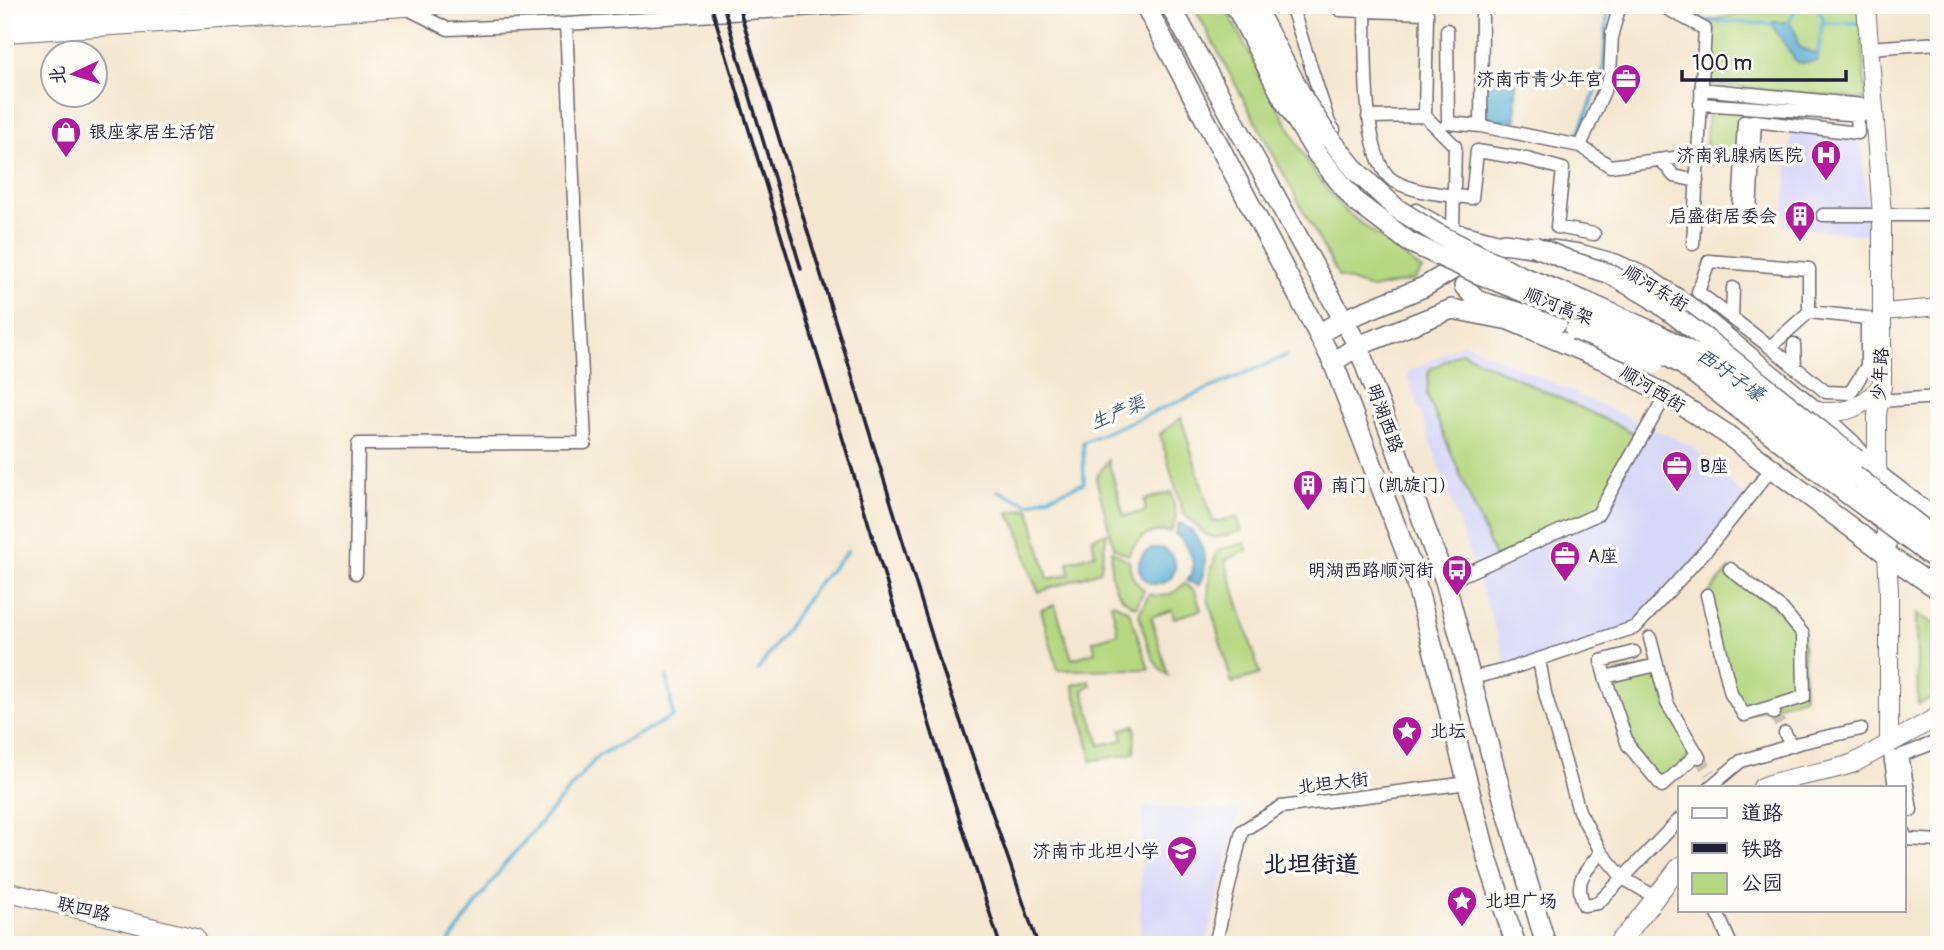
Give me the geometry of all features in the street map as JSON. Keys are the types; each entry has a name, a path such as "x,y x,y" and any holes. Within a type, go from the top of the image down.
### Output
{"main road":[{"path":"5,33 436,5"},
{"name":"明湖西路","path":"1146,5 1333,362 1413,572 1487,858 1516,945"},
{"name":"明湖西路","path":"1170,5 1359,346 1445,581 1498,781 1546,945"},
{"name":"顺河高架","path":"1235,5 1284,100 1317,154 1355,201 1409,242 1476,273 1620,331 1683,365 1849,495 1897,523 1939,541"},
{"name":"顺河高架","path":"1254,5 1304,100 1328,136 1356,171 1396,208 1436,233 1521,276 1658,334 1708,360 1939,562"},
{"name":"少年路","path":"1866,5 1869,48 1868,112 1882,215 1875,315 1880,393 1880,483 1897,523 1889,556 1894,753"},
{"path":"5,16 141,8 180,22"},
{"path":"1318,334 1343,320 1424,287 1494,246"},
{"path":"1482,315 1464,286 1466,269 1494,246"},
{"name":"顺河东街","path":"1494,246 1534,246 1580,254 1615,264 1693,299 1851,444 1880,483 1939,522"},
{"path":"1534,246 1608,273 1650,297 1705,338 1860,463 1897,523"},
{"path":"1464,286 1478,301 1566,326 1637,355 1699,388 1828,487 1897,523"},
{"name":"顺河西街","path":"1333,362 1359,346 1452,309 1509,320 1602,359 1665,395 1725,433 1889,556 1939,590"},
{"path":"1509,320 1566,326"},
{"path":"1815,411 1830,413 1850,410 1880,393"},
{"path":"1765,786 1842,768 1865,758 1894,753 1939,716"},
{"path":"1616,945 1678,868"},
{"name":"联四路","path":"5,891 195,938 198,945"}],"street":[{"path":"405,6 448,29 880,5"},
{"path":"1291,5 1329,123 1358,164 1396,200 1494,246"},
{"path":"1580,146 1609,77 1612,33 1620,5"},
{"path":"1660,5 1705,29 1693,244"},
{"path":"1340,10 1427,13 1425,116"},
{"path":"1365,11 1368,117 1379,163 1392,180 1413,189 1472,198 1477,151"},
{"path":"1481,126 1482,14"},
{"path":"356,573 358,444 585,443 566,24"},
{"path":"1447,30 1448,123 1481,126 1580,146 1609,166 1698,155"},
{"path":"1869,48 1939,43"},
{"path":"1702,89 1868,112"},
{"path":"1700,104 1868,112"},
{"path":"1745,212 1744,122 1858,133 1868,112"},
{"path":"1368,117 1425,116 1454,146 1527,159 1563,169 1557,227 1594,234"},
{"path":"1453,229 1454,146"},
{"path":"1661,160 1674,176 1697,181"},
{"path":"1823,215 1939,215"},
{"path":"1809,312 1810,269 1709,261 1693,299 1732,319 1826,392 1850,393 1867,366 1875,315"},
{"path":"1732,319 1733,288"},
{"path":"1770,347 1809,312 1875,315 1939,307"},
{"path":"1794,345 1795,368"},
{"path":"1880,393 1939,397"},
{"path":"1445,581 1598,514 1665,395"},
{"path":"1472,678 1636,627 1708,548 1772,468"},
{"path":"1707,595 1731,694 1744,715 1773,710 1804,697 1803,634 1783,610 1730,569"},
{"path":"1634,652 1601,661 1628,745 1662,786 1698,755 1667,703 1650,638"},
{"path":"1539,659 1545,693 1579,811 1601,852 1623,878 1655,897"},
{"path":"1605,677 1657,665"},
{"path":"1714,782 1741,761 1861,729"},
{"path":"1785,733 1791,746"},
{"path":"1894,753 1939,741"},
{"path":"1894,753 1895,786"},
{"path":"1894,753 1904,786"},
{"name":"北坦大街","path":"1215,945 1242,831 1281,807 1468,783"},
{"path":"1906,793 1911,810"},
{"path":"1601,852 1580,880 1578,891 1584,905 1598,903 1678,821"},
{"path":"1906,839 1939,841"},
{"path":"1717,912 1731,945"}],"shaded area":[{"name":"济南乳腺病医院","path":"1791,130 1861,138 1869,235 1783,226"},
{"path":"1464,343 1691,446 1748,499 1636,627 1509,669 1407,373"},
{"name":"济南市北坦小学","path":"1142,806 1239,811 1206,945 1140,945"}],"green space":[{"path":"1193,5 1224,5 1310,167 1344,210 1422,270 1414,280 1372,289 1339,277"},
{"path":"1790,5 1860,5 1866,100 1709,84 1707,21 1765,9 1790,8"},
{"path":"1708,110 1741,112 1737,152 1709,150 1706,144"},
{"path":"1461,352 1643,437 1598,514 1496,560 1427,395 1429,370"},
{"path":"1181,418 1213,522 1237,517 1242,531 1215,538 1205,534 1183,513 1160,434"},
{"path":"1108,460 1124,516 1146,511 1144,500 1171,492 1176,517 1171,532 1150,533 1136,543 1128,555 1114,548 1096,478"},
{"path":"1029,508 1048,579 1070,574 1068,562 1095,554 1092,538 1107,533 1100,571 1039,592 1018,529 1008,513"},
{"path":"1245,543 1247,551 1225,560 1260,674 1232,683 1208,598 1210,573 1218,550"},
{"path":"1112,551 1129,561 1133,577 1144,590 1136,607 1122,597 1114,584"},
{"path":"1730,569 1803,634 1804,697 1744,715 1731,694 1707,595"},
{"path":"1184,583 1195,591 1201,610 1174,618 1172,610 1151,617 1168,675 1152,656 1139,614 1149,594 1168,594"},
{"path":"1111,603 1129,611 1149,669 1058,670 1041,610 1055,605 1072,659 1095,652 1093,641 1118,633"},
{"path":"1916,613 1939,627 1939,695 1918,704"},
{"path":"1657,665 1667,703 1694,750 1662,786 1628,745 1605,677"},
{"path":"1089,681 1091,685 1083,690 1100,745 1123,740 1121,730 1135,725 1134,753 1091,761 1073,685"}],"water":[{"path":"1773,22 1789,22 1796,32 1798,45 1818,55 1818,61 1800,63 1795,60"},
{"path":"1484,79 1516,79 1516,121 1485,120"},
{"path":"1179,523 1194,534 1205,558 1199,586 1187,581 1193,569 1193,562 1188,549 1175,534"},
{"path":"1157,548 1170,553 1175,566 1170,579 1157,584 1144,579 1139,566 1144,553"}],"waterway":[{"name":"生产渠","path":"1578,135 1603,74 1608,5"},
{"name":"生产渠","path":"1688,5 1698,17 1707,21 1772,24"},
{"path":"1789,22 1797,6 1815,5 1823,17 1818,55"},
{"path":"1823,23 1862,23"},
{"name":"西圩子壕","path":"1354,182 1377,203"},
{"name":"生产渠","path":"998,491 1029,504 1084,483 1083,442 1286,356"},
{"name":"生产渠","path":"758,670 816,586 848,551"},
{"path":"447,945 504,865 598,756 673,716 667,677"}],"tunnel":[{"path":"1774,713 1785,733"},
{"path":"1699,757 1710,773"}],"railway":[{"path":"711,5 934,739 1000,945"},
{"path":"723,5 801,269"},
{"path":"738,5 940,662 1038,945"}],"place":[{"name":"济南市青少年宫","path":"1626,106"},
{"name":"银座家居生活馆","path":"66,159"},
{"name":"济南乳腺病医院","path":"1826,182"},
{"name":"启盛街居委会","path":"1800,243"},
{"name":"B座","path":"1677,493"},
{"name":"南门（凯旋门）","path":"1308,512"},
{"name":"A座","path":"1565,583"},
{"name":"明湖西路顺河街","path":"1457,597"},
{"name":"北坛","path":"1407,758"},
{"name":"济南市北坦小学","path":"1182,878"},
{"name":"北坦广场","path":"1462,928"}],"district":[{"name":"北坦街道","path":"1311,864"}]}
